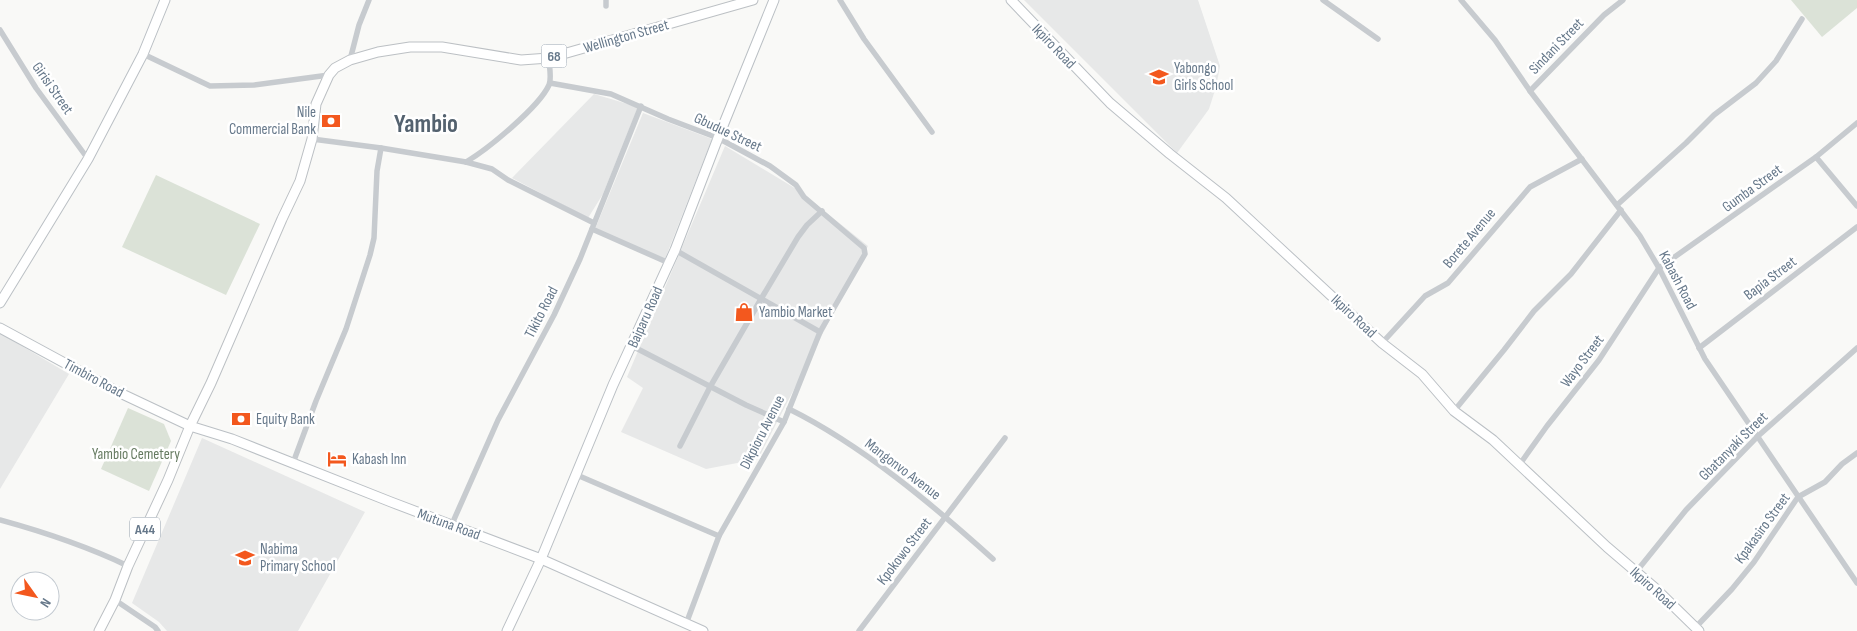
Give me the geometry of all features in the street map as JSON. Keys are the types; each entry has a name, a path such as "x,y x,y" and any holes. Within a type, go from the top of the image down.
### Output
{"street":[{"path":"0,303 88,159 143,54 165,0"},
{"path":"350,60 359,25 369,0"},
{"name":"Wellington Street","path":"329,75 336,68 350,60 378,52 410,47 442,47 521,60 549,58 753,0"},
{"name":"Baiparu Road","path":"507,631 541,559 613,385 675,250 774,0"},
{"path":"840,0 864,39 932,132"},
{"name":"Ikpiro Road","path":"1011,0 1110,103 1226,198 1382,343 1422,374 1454,411 1493,440 1520,464 1606,547 1655,588 1697,630"},
{"path":"1323,0 1378,39"},
{"name":"Kabash Road","path":"1460,0 1495,40 1530,91 1619,207 1659,268 1710,367 1857,584"},
{"name":"Sindani Street","path":"1530,91 1604,15 1623,0"},
{"path":"1454,411 1534,311 1571,274 1619,207 1714,115 1756,83 1776,61 1802,20"},
{"name":"Girisi Street","path":"0,30 36,88 88,159"},
{"path":"143,54 210,86 254,85 329,75"},
{"path":"466,162 478,155 534,106 550,83 549,58"},
{"path":"190,426 300,181 312,139 316,104 329,75"},
{"name":"Gbudue Street","path":"550,83 611,94 718,138 770,166 796,185 804,197 864,248 865,254"},
{"name":"Tikito Road","path":"452,524 498,420 554,315 593,226 641,106"},
{"name":"Gumba Street","path":"1659,268 1816,157 1857,123"},
{"path":"312,139 466,162 492,169 508,180 593,226 669,263"},
{"path":"293,463 346,329 370,255 374,238 377,171 381,148"},
{"path":"1816,157 1857,206"},
{"name":"Borete Avenue","path":"1382,343 1425,296 1448,283 1530,187 1582,158"},
{"path":"680,446 710,386 761,298 802,231 822,211"},
{"name":"Bapia Street","path":"1699,348 1857,227"},
{"path":"675,250 820,332"},
{"name":"Dikpioru Avenue","path":"689,627 719,536 784,422 820,332 865,254"},
{"name":"Wayo Street","path":"1520,464 1599,360 1659,268"},
{"name":"Timbiro Road","path":"0,328 118,392 190,426"},
{"path":"632,346 757,411 784,422"},
{"name":"Gbatanyaki Street","path":"1636,572 1686,510 1757,437 1857,348"},
{"name":"Mangonvo Avenue","path":"789,409 826,429 858,450 946,517 993,559"},
{"name":"Mutuna Road","path":"190,426 232,439 541,559 689,627 703,631"},
{"name":"A44","path":"99,631 115,600 128,566 168,480 190,426"},
{"name":"Kpokowo Street","path":"859,631 1005,438"},
{"name":"Kpakasiro Street","path":"1697,630 1754,562 1798,497 1825,482 1842,464 1857,453"},
{"path":"577,475 719,536"},
{"path":"0,520 45,532 92,549 128,566"},
{"path":"115,600 158,631"}],"shaded area":[{"name":"Yabongo Girls School","path":"1024,0 1198,0 1220,66 1209,109 1177,153"},
{"path":"594,94 638,107 603,194 588,218 512,178"},
{"path":"643,113 712,139 665,259 595,229"},
{"name":"Yambio Market","path":"725,146 798,190 868,246 758,459 706,469 621,432 643,388 627,377"},
{"path":"0,333 69,374 0,489"},
{"name":"Nabima Primary School","path":"202,438 365,512 298,631 167,631 159,622 132,603"}],"green space":[{"path":"1791,0 1857,0 1857,8 1822,37"},
{"path":"156,175 260,224 226,295 122,247"},
{"name":"Yambio Cemetery","path":"128,408 164,424 171,441 149,491 101,469"}],"place":[{"name":"Yabongo Girls School","path":"1159,77"},
{"name":"Nile Commercial Bank","path":"331,121"},
{"name":"Yambio Market","path":"744,312"},
{"name":"Equity Bank","path":"241,419"},
{"name":"Kabash Inn","path":"337,459"},
{"name":"Nabima Primary School","path":"245,558"}],"district":[{"name":"Yambio","path":"426,123"}]}
